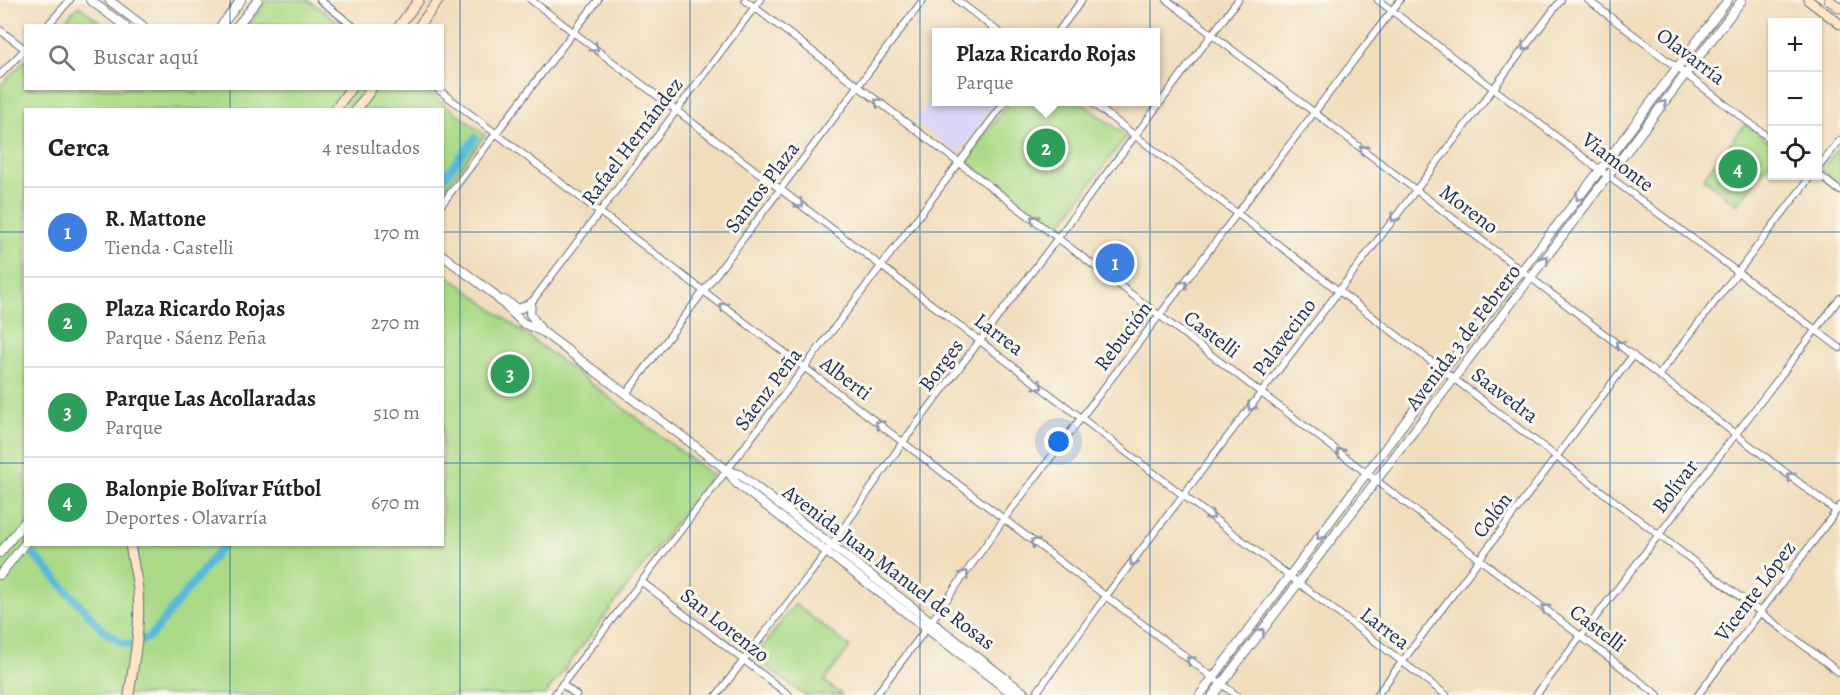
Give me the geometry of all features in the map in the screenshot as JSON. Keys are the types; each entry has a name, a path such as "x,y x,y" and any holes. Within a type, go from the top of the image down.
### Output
{"main road":[{"path":"400,24 418,0"},
{"path":"421,24 439,0"},
{"path":"1808,0 1840,24"},
{"path":"1829,0 1840,8"},
{"path":"336,108 350,90"},
{"path":"357,108 371,90"},
{"path":"129,695 138,634 138,588 130,546"}],"street":[{"path":"48,24 70,0"},
{"path":"90,0 122,24"},
{"path":"109,0 140,24"},
{"path":"223,24 241,0"},
{"path":"239,24 258,0"},
{"path":"320,0 350,24"},
{"name":"Larrea","path":"531,0 1446,695"},
{"path":"444,201 598,0"},
{"name":"Castelli","path":"745,0 1658,695"},
{"name":"Rafael Hernández","path":"531,303 760,0"},
{"name":"Santos Plaza","path":"626,394 924,0"},
{"path":"957,0 993,28"},
{"path":"1061,28 1082,0"},
{"name":"Moreno","path":"1167,0 1736,434 1838,509"},
{"name":"Borges","path":"1160,103 1238,0"},
{"name":"Viamonte","path":"1378,0 1600,170 1840,348"},
{"name":"Rebución","path":"876,695 1004,519 1400,0"},
{"name":"Palavecino","path":"1035,695 1183,495 1561,0"},
{"name":"Olavarría","path":"1588,0 1768,136"},
{"name":"Avenida 3 de Febrero","path":"1200,695 1444,370 1600,170 1728,0"},
{"name":"Avenida 3 de Febrero","path":"1213,695 1742,0"},
{"path":"1719,13 1727,19"},
{"path":"0,30 24,48"},
{"path":"0,75 24,51"},
{"name":"Alberti","path":"439,90 1236,695"},
{"name":"Sáenz Peña","path":"554,695 805,368 1002,106"},
{"name":"Saavedra","path":"1096,106 1840,673"},
{"name":"Borges","path":"717,695 826,553 903,442 1158,106"},
{"path":"1641,115 1649,122"},
{"path":"1822,163 1840,140"},
{"path":"1822,177 1840,191"},
{"path":"1659,375 1808,180"},
{"name":"Avenida Juan Manuel de Rosas","path":"444,257 490,292 523,323 543,332 727,470 736,483 876,591 929,625 1027,695"},
{"path":"490,292 519,309 531,303"},
{"name":"Bolívar","path":"1536,695 1840,298"},
{"path":"531,303 532,319 543,332"},
{"name":"Colón","path":"1377,695 1633,355"},
{"name":"Avenida Juan Manuel de Rosas","path":"727,470 739,474 882,584 1014,695"},
{"name":"Vicente López","path":"1698,695 1838,509"},
{"path":"0,553 24,523"},
{"path":"0,575 24,545"},
{"name":"San Lorenzo","path":"642,582 789,695"},
{"path":"876,591 882,584"},
{"path":"562,684 576,695"}],"shaded area":[{"path":"932,98 932,106 994,106 959,153 915,121"}],"green space":[{"path":"267,0 308,0 341,24 249,24"},
{"path":"79,6 103,24 61,24"},
{"path":"24,61 24,90 190,90 195,94 198,90 425,90 485,135 444,190 444,108 24,108 24,546 444,546 444,273 712,475 545,695 0,695 0,86"},
{"path":"1007,106 1085,106 1126,136 1056,231 965,160"},
{"path":"1745,124 1768,141 1768,164 1737,205 1703,178"},
{"path":"1840,146 1840,184 1822,169"},
{"path":"795,604 850,647 824,681 842,695 804,695 755,657"}],"waterway":[{"path":"444,177 475,138"},
{"path":"34,555 103,630 124,644 133,645 151,636 222,546"}],"place":[{"name":"Plaza Ricardo Rojas","path":"1046,148"},
{"name":"Balonpie Bolívar Fútbol","path":"1738,169"},
{"name":"R. Mattone","path":"1115,263"},
{"name":"Parque Las Acollaradas","path":"510,374"}]}
